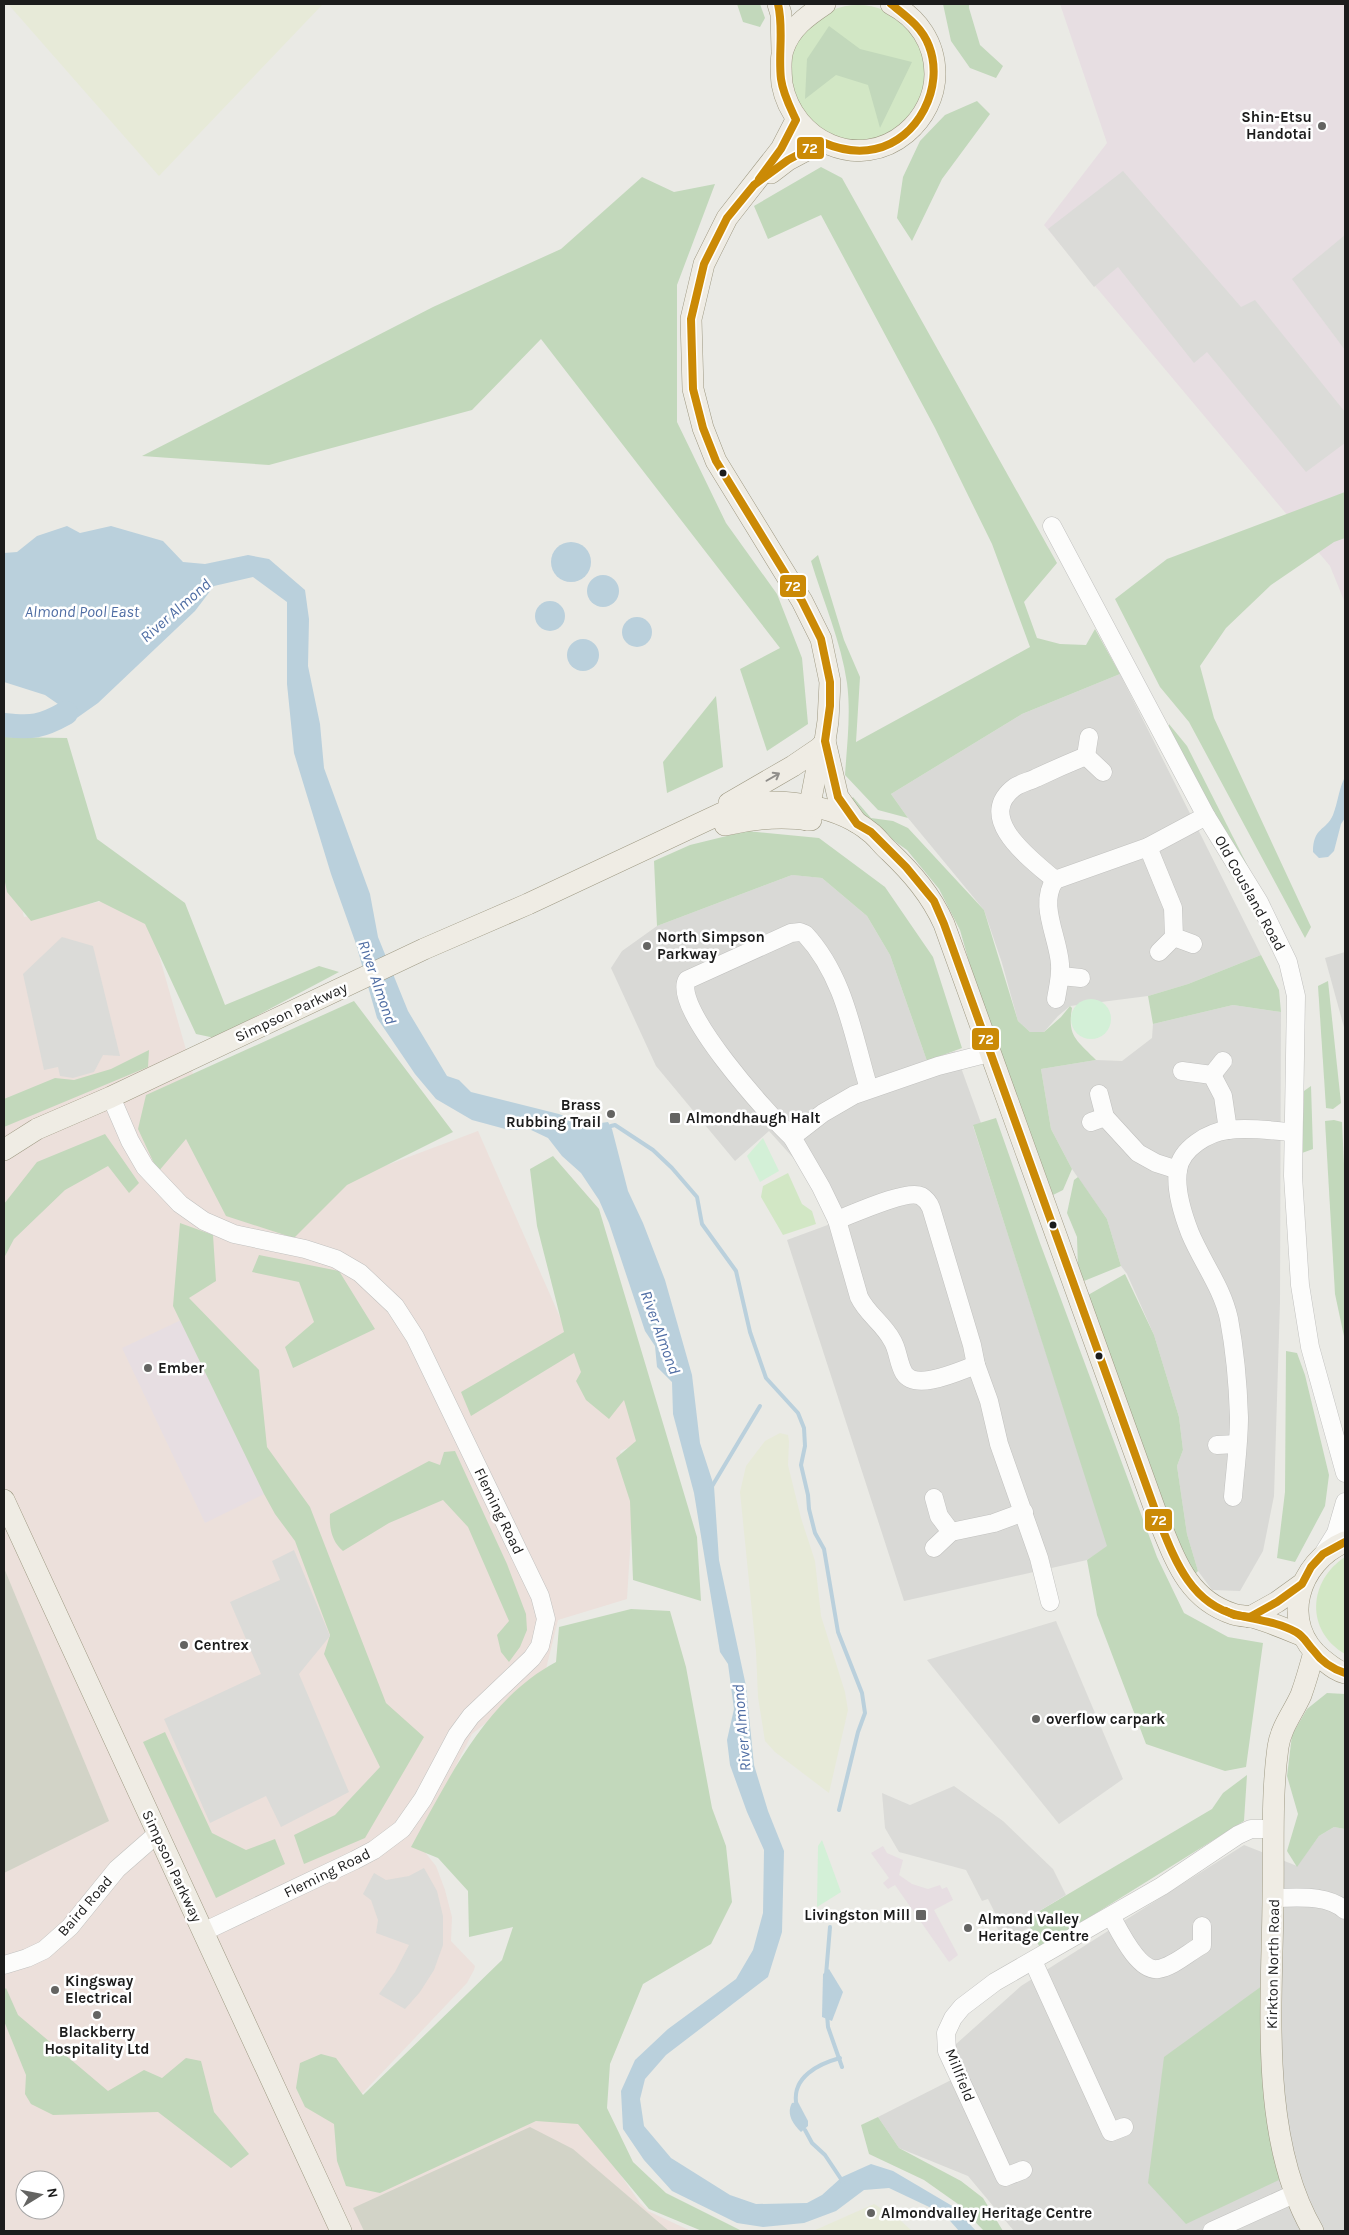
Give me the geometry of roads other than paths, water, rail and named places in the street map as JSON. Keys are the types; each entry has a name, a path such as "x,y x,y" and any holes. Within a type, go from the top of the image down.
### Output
{"main road":[{"path":"778,4 781,14 781,76 784,92 796,120 822,142 842,150 878,148 898,140 916,124 932,98 935,83 935,65 930,45 919,26 905,11 892,4"},
{"path":"782,51 792,32 803,19 825,4"},
{"path":"915,4 919,26"},
{"path":"796,120 781,150 727,218 704,264 691,319 693,389 703,428 716,461 802,601 821,639 830,682 830,706 812,814"},
{"path":"754,185 788,160 822,142"},
{"path":"824,745 838,796 857,824"},
{"path":"696,825 726,804 793,766 824,745"},
{"name":"Simpson Parkway","path":"4,1150 36,1129 111,1097 424,949 597,872 696,825 751,803 775,802 812,814 866,839 878,841"},
{"name":"Simpson Parkway","path":"812,814 846,817 871,832 906,867 934,901 1054,1225 1158,1518 1176,1560 1191,1586 1204,1600 1234,1615 1250,1616 1278,1625 1309,1644 1340,1671"},
{"name":"Simpson Parkway","path":"4,1500 341,2231"},
{"path":"1309,1644 1298,1607 1302,1584 1311,1567 1323,1554 1345,1542"},
{"path":"1250,1616 1277,1602 1302,1584"},
{"name":"Kirkton North Road","path":"1309,1644 1300,1696 1284,1726 1278,1746 1274,1829 1272,2071 1278,2128 1286,2162 1296,2192 1313,2231"},
{"name":"Kirkton North Road","path":"1300,1696 1317,1680 1340,1671"}],"street":[{"name":"Old Cousland Road","path":"1052,526 1206,816 1259,902 1288,962 1296,996 1293,1132 1294,1196 1300,1285 1310,1346 1345,1473"},
{"path":"1086,756 1089,737"},
{"path":"1086,756 1103,772"},
{"path":"1055,880 1022,852 1008,836 1000,809 1003,800 1016,787 1086,756"},
{"path":"1056,999 1061,976 1058,947 1047,907 1047,895 1055,880 1148,847 1206,816"},
{"path":"1148,847 1173,908 1174,937 1159,952"},
{"path":"869,1089 839,986 806,934 800,932 791,933 687,980 684,985 686,999 714,1046 755,1098 792,1137 821,1186 837,1220 859,1297 864,1308 882,1325 894,1342 903,1372 909,1379 918,1382 941,1378 976,1365"},
{"path":"1174,937 1193,944"},
{"path":"1061,976 1081,978"},
{"path":"792,1137 836,1105 869,1089 938,1066 989,1053"},
{"path":"1212,1075 1223,1061"},
{"path":"1182,1071 1212,1075"},
{"path":"1212,1075 1222,1096 1228,1130"},
{"path":"1099,1094 1098,1119 1138,1153 1156,1163 1178,1170"},
{"name":"Fleming Road","path":"111,1097 130,1140 145,1167 180,1204 204,1221 234,1234 305,1249 336,1259 360,1273 395,1306 415,1337 474,1459 540,1596 546,1619 542,1641 532,1658 471,1716 457,1735 424,1799 402,1829 374,1850 355,1860 203,1932"},
{"path":"1233,1497 1238,1409 1228,1318 1216,1281 1196,1245 1185,1219 1179,1191 1178,1170 1184,1156 1196,1143 1213,1134 1228,1130 1250,1129 1293,1132"},
{"path":"837,1220 881,1202 916,1195 927,1201 931,1208 958,1295 976,1365 989,1401 999,1444 1024,1512 1050,1602"},
{"path":"1217,1445 1237,1444"},
{"path":"934,1498 939,1516 951,1532"},
{"path":"1323,1554 1336,1533 1345,1502"},
{"path":"934,1548 951,1532 994,1523 1024,1512"},
{"name":"Millfield","path":"1023,2170 1005,2177 947,2051 946,2033 953,2018 962,2007 995,1982 1162,1886 1238,1835 1251,1829 1274,1829"},
{"name":"Baird Road","path":"4,1965 27,1958 44,1950 70,1927 117,1869 157,1834"},
{"path":"1274,1898 1326,1900 1337,1903 1345,1910"},
{"path":"1111,1916 1139,1961 1157,1970 1166,1967 1202,1945 1202,1926"},
{"path":"1033,1961 1111,2132 1124,2127"},
{"path":"1212,2231 1238,2226 1296,2192"}],"water":[{"name":"Almond Pool East","path":"67,526 80,533 111,526 163,541 183,562 205,564 248,555 269,559 305,590 309,619 308,666 320,724 324,768 370,894 378,937 408,1011 447,1076 459,1080 471,1092 559,1114 587,1125 608,1122 612,1129 628,1191 643,1223 665,1280 692,1375 700,1443 714,1486 719,1560 746,1686 754,1765 768,1811 784,1851 782,1932 768,1977 666,2055 645,2079 640,2099 644,2126 671,2158 730,2195 756,2204 807,2203 822,2195 842,2177 871,2164 893,2171 954,2207 976,2231 959,2231 944,2214 889,2188 864,2190 836,2211 804,2223 763,2227 737,2223 672,2191 644,2160 623,2129 621,2091 635,2060 668,2029 736,1979 753,1950 763,1913 764,1850 747,1812 730,1765 727,1740 734,1709 728,1664 720,1652 694,1493 673,1414 672,1382 657,1367 655,1346 645,1331 609,1223 599,1200 581,1173 562,1156 548,1138 529,1129 509,1130 472,1120 436,1099 415,1074 377,1018 356,944 331,874 294,753 287,684 287,602 253,577 214,586 195,611 98,703 64,727 42,732 33,716 46,712 58,704 45,695 4,682 4,553 17,552 37,536"},
{"path":"567,542 575,542 582,545 588,551 591,562 588,573 582,579 575,582 567,582 560,579 554,573 551,566 551,558 554,551 560,545"},
{"path":"603,575 614,580 619,591 614,602 603,607 592,602 587,591 592,580"},
{"path":"550,601 561,605 565,616 561,627 550,631 539,627 535,616 539,605"},
{"path":"637,617 648,621 652,632 648,643 637,647 626,643 622,632 626,621"},
{"path":"583,639 589,640 594,644 598,649 598,661 594,666 589,670 583,671 577,670 572,666 568,661 567,655 568,649 572,644 577,640"},
{"path":"1345,777 1345,818 1341,824 1334,851 1328,857 1319,858 1313,852 1315,838 1333,815"},
{"path":"829,1969 843,1992 832,2021 822,2017 823,1974"},
{"path":"798,2102 808,2121 808,2126 801,2132 790,2115 792,2103"}],"waterway":[{"name":"River Almond","path":"4,725 43,724 66,713"},
{"path":"611,1126 615,1125 653,1150 672,1168 697,1197 702,1224 736,1271 750,1332 766,1378 798,1413 804,1428 805,1446 801,1465 808,1495 809,1509 815,1533 824,1549 838,1632 862,1693 865,1713 858,1732 839,1810"},
{"path":"711,1488 760,1406"},
{"path":"826,1975 830,1927"},
{"path":"827,2014 828,2027 842,2067"},
{"path":"796,2102 796,2093 803,2079 823,2064 840,2058"},
{"path":"805,2130 812,2143 825,2155 843,2182"}],"place":[{"name":"Shin-Etsu Handotai","path":"1322,126"},
{"name":"North Simpson Parkway","path":"647,946"},
{"name":"Brass Rubbing Trail","path":"611,1114"},
{"name":"Almondhaugh Halt","path":"675,1118"},
{"name":"Ember","path":"148,1368"},
{"name":"Centrex","path":"184,1645"},
{"name":"overflow carpark","path":"1036,1719"},
{"name":"Livingston Mill","path":"921,1915"},
{"name":"Almond Valley Heritage Centre","path":"968,1928"},
{"name":"Kingsway Electrical","path":"55,1990"},
{"name":"Blackberry Hospitality Ltd","path":"97,2015"},
{"name":"Almondvalley Heritage Centre","path":"871,2213"}]}
